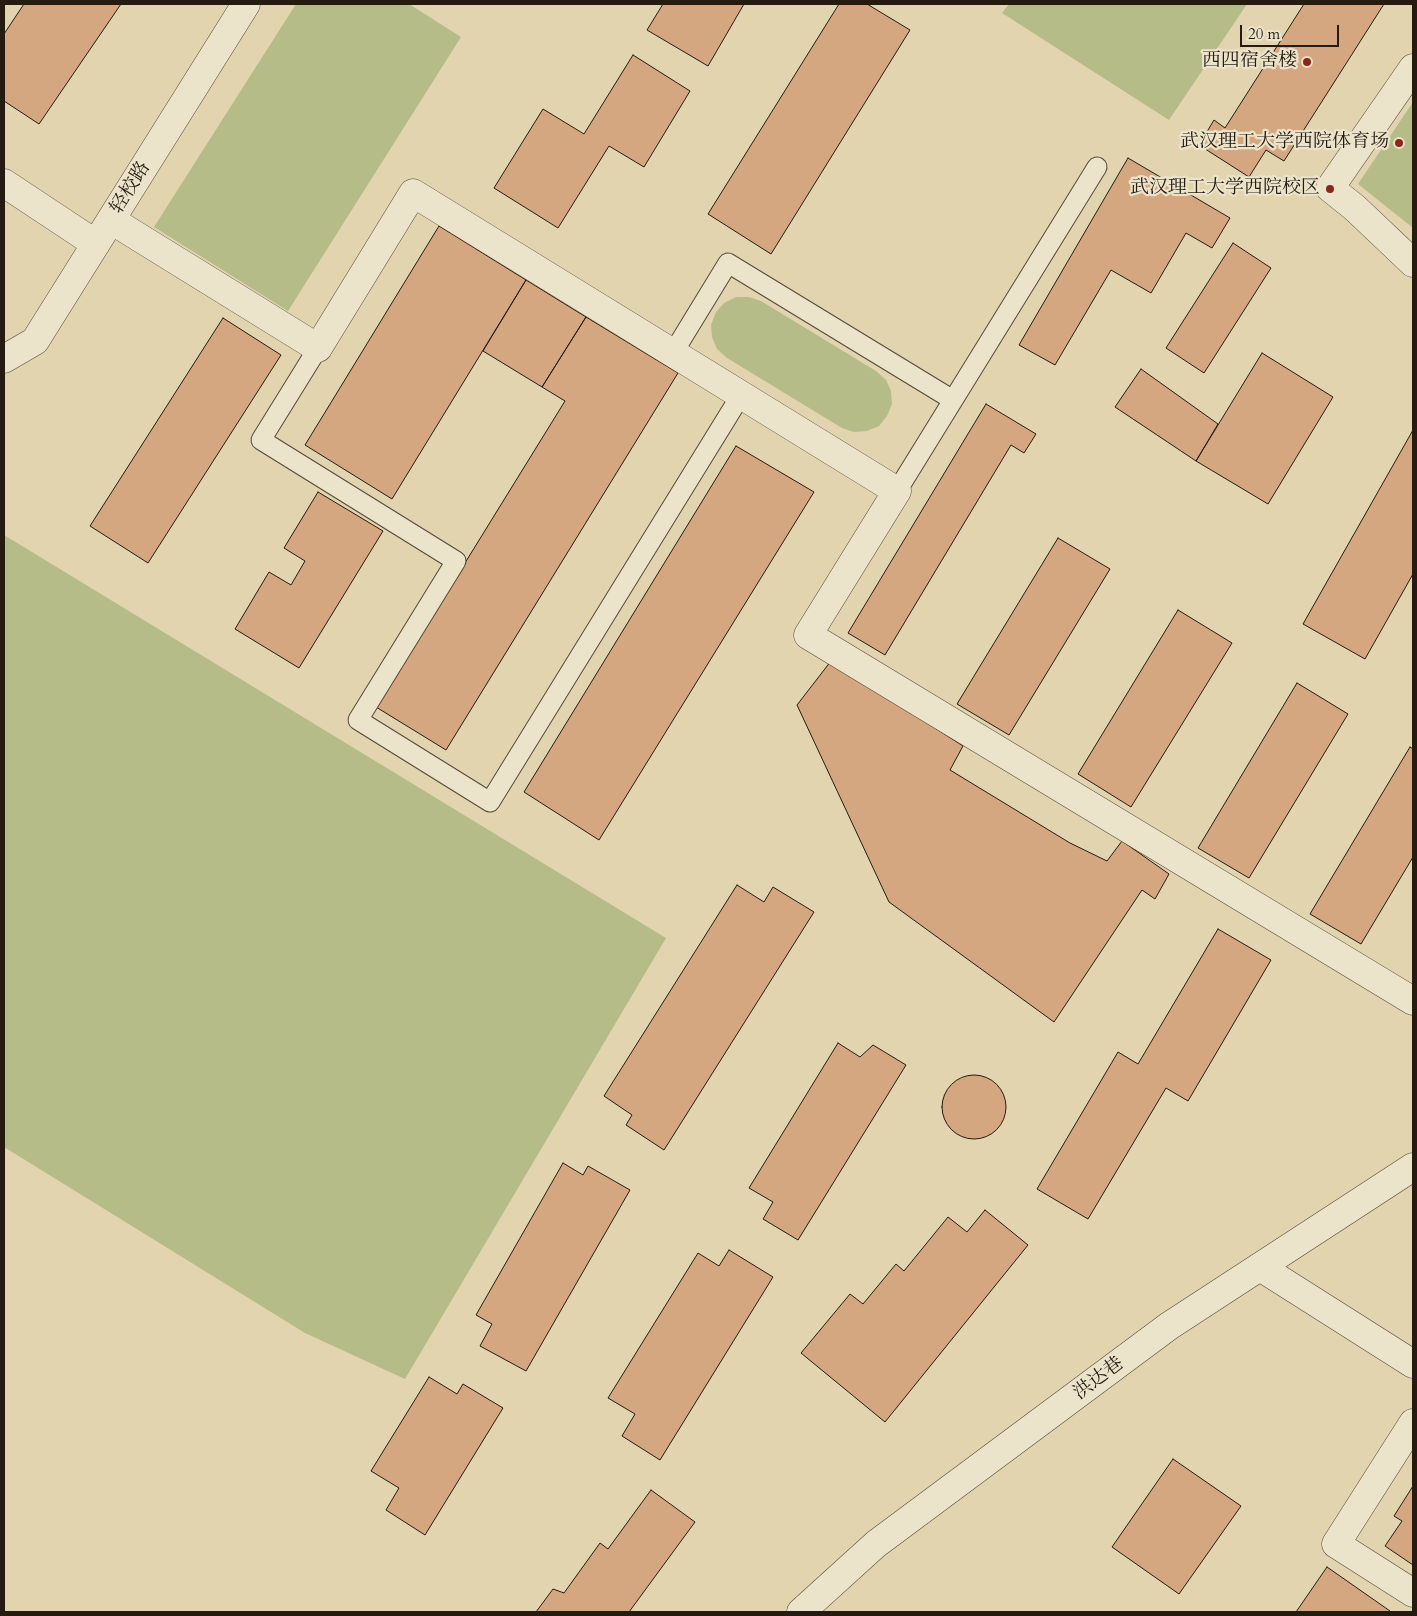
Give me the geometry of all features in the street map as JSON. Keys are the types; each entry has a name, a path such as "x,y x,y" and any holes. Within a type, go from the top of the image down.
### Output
{"street":[{"name":"轻校路","path":"4,359 35,341 246,4"},
{"path":"1413,68 1330,188 1355,208 1413,262"},
{"path":"4,183 96,244"},
{"path":"111,220 318,348 413,192 897,491 808,635 1413,1001"},
{"name":"洪达巷","path":"801,1612 876,1544 1170,1326 1413,1167"},
{"path":"1260,1267 1413,1364"},
{"path":"1413,1423 1336,1544 1413,1593"}],"lane":[{"path":"897,491 1097,167"},
{"path":"673,353 728,263 953,400"},
{"path":"318,348 261,440 456,561 358,720 490,802 741,395"}],"green space":[{"path":"296,4 409,4 461,37 288,311 154,227"},
{"path":"1009,4 1247,4 1169,120 1002,13"},
{"name":"武汉理工大学西院体育场","path":"1413,102 1413,228 1358,184"},
{"path":"736,297 749,297 761,301 876,371 886,380 891,391 892,404 887,416 879,426 867,431 854,432 842,428 727,358 717,349 712,337 711,325 716,312 724,303"},
{"path":"4,535 666,938 405,1379 305,1333 4,1147"}],"building":[{"path":"24,4 121,4 39,124 4,101 4,34"},
{"path":"663,4 744,4 708,66 647,30"},
{"path":"839,4 867,4 910,30 771,254 708,214"},
{"name":"西四宿舍楼","path":"1304,4 1384,4 1284,161 1266,150 1249,177 1199,145 1214,120 1225,128"},
{"path":"633,55 690,91 644,167 609,146 558,228 494,188 543,109 584,134"},
{"path":"1128,158 1230,218 1212,248 1186,233 1151,293 1111,270 1055,365 1019,345"},
{"path":"439,226 526,280 392,499 305,445"},
{"path":"1233,243 1271,268 1204,373 1166,348"},
{"path":"526,280 586,317 542,387 483,351"},
{"path":"586,317 678,373 446,750 376,707 565,401 542,387"},
{"path":"223,318 281,355 148,563 90,526"},
{"path":"1262,353 1333,397 1268,504 1196,461"},
{"path":"1141,369 1218,424 1196,461 1115,407"},
{"path":"986,404 1036,434 1024,453 1011,445 885,655 848,633"},
{"path":"1413,430 1413,574 1365,659 1303,624"},
{"path":"736,446 814,492 599,840 524,792"},
{"path":"318,492 383,531 299,668 235,629 269,572 291,585 305,561 284,548"},
{"path":"1058,538 1110,569 1009,735 957,704"},
{"path":"1178,610 1232,643 1131,807 1078,774"},
{"path":"831,661 963,746 950,770 1070,843 1107,861 1122,841 1169,874 1155,899 1142,890 1054,1022 889,902 797,705"},
{"path":"1297,683 1348,714 1249,878 1198,848"},
{"path":"1410,747 1413,749 1413,857 1361,944 1310,914"},
{"path":"737,885 764,902 773,887 814,912 664,1150 626,1125 632,1115 604,1096"},
{"path":"1218,929 1271,960 1188,1101 1166,1088 1088,1219 1037,1189 1118,1052 1138,1064"},
{"path":"838,1043 860,1057 873,1045 906,1065 798,1240 763,1219 773,1202 749,1188"},
{"path":"974,1075 992,1081 1000,1089 1006,1107 1000,1125 992,1133 974,1139 956,1133 948,1125 942,1107 948,1089 956,1081"},
{"path":"563,1163 583,1175 588,1166 630,1190 526,1371 480,1346 492,1324 476,1315"},
{"path":"985,1210 1028,1245 885,1422 801,1353 850,1294 863,1304 896,1264 904,1271 948,1217 967,1232"},
{"path":"729,1250 773,1277 660,1460 622,1436 635,1414 608,1398 698,1253 719,1266"},
{"path":"429,1377 457,1394 463,1384 503,1408 425,1535 386,1510 399,1488 371,1471"},
{"path":"1173,1459 1241,1506 1179,1594 1112,1547"},
{"path":"1413,1486 1413,1565 1385,1546 1402,1521 1394,1516"},
{"path":"651,1490 695,1522 629,1612 536,1612 553,1589 564,1593 600,1543 608,1549"},
{"path":"1327,1567 1390,1611 1296,1612"}],"place":[{"name":"西四宿舍楼","path":"1307,62"},
{"name":"武汉理工大学西院体育场","path":"1399,143"},
{"name":"武汉理工大学西院校区","path":"1330,189"}]}
